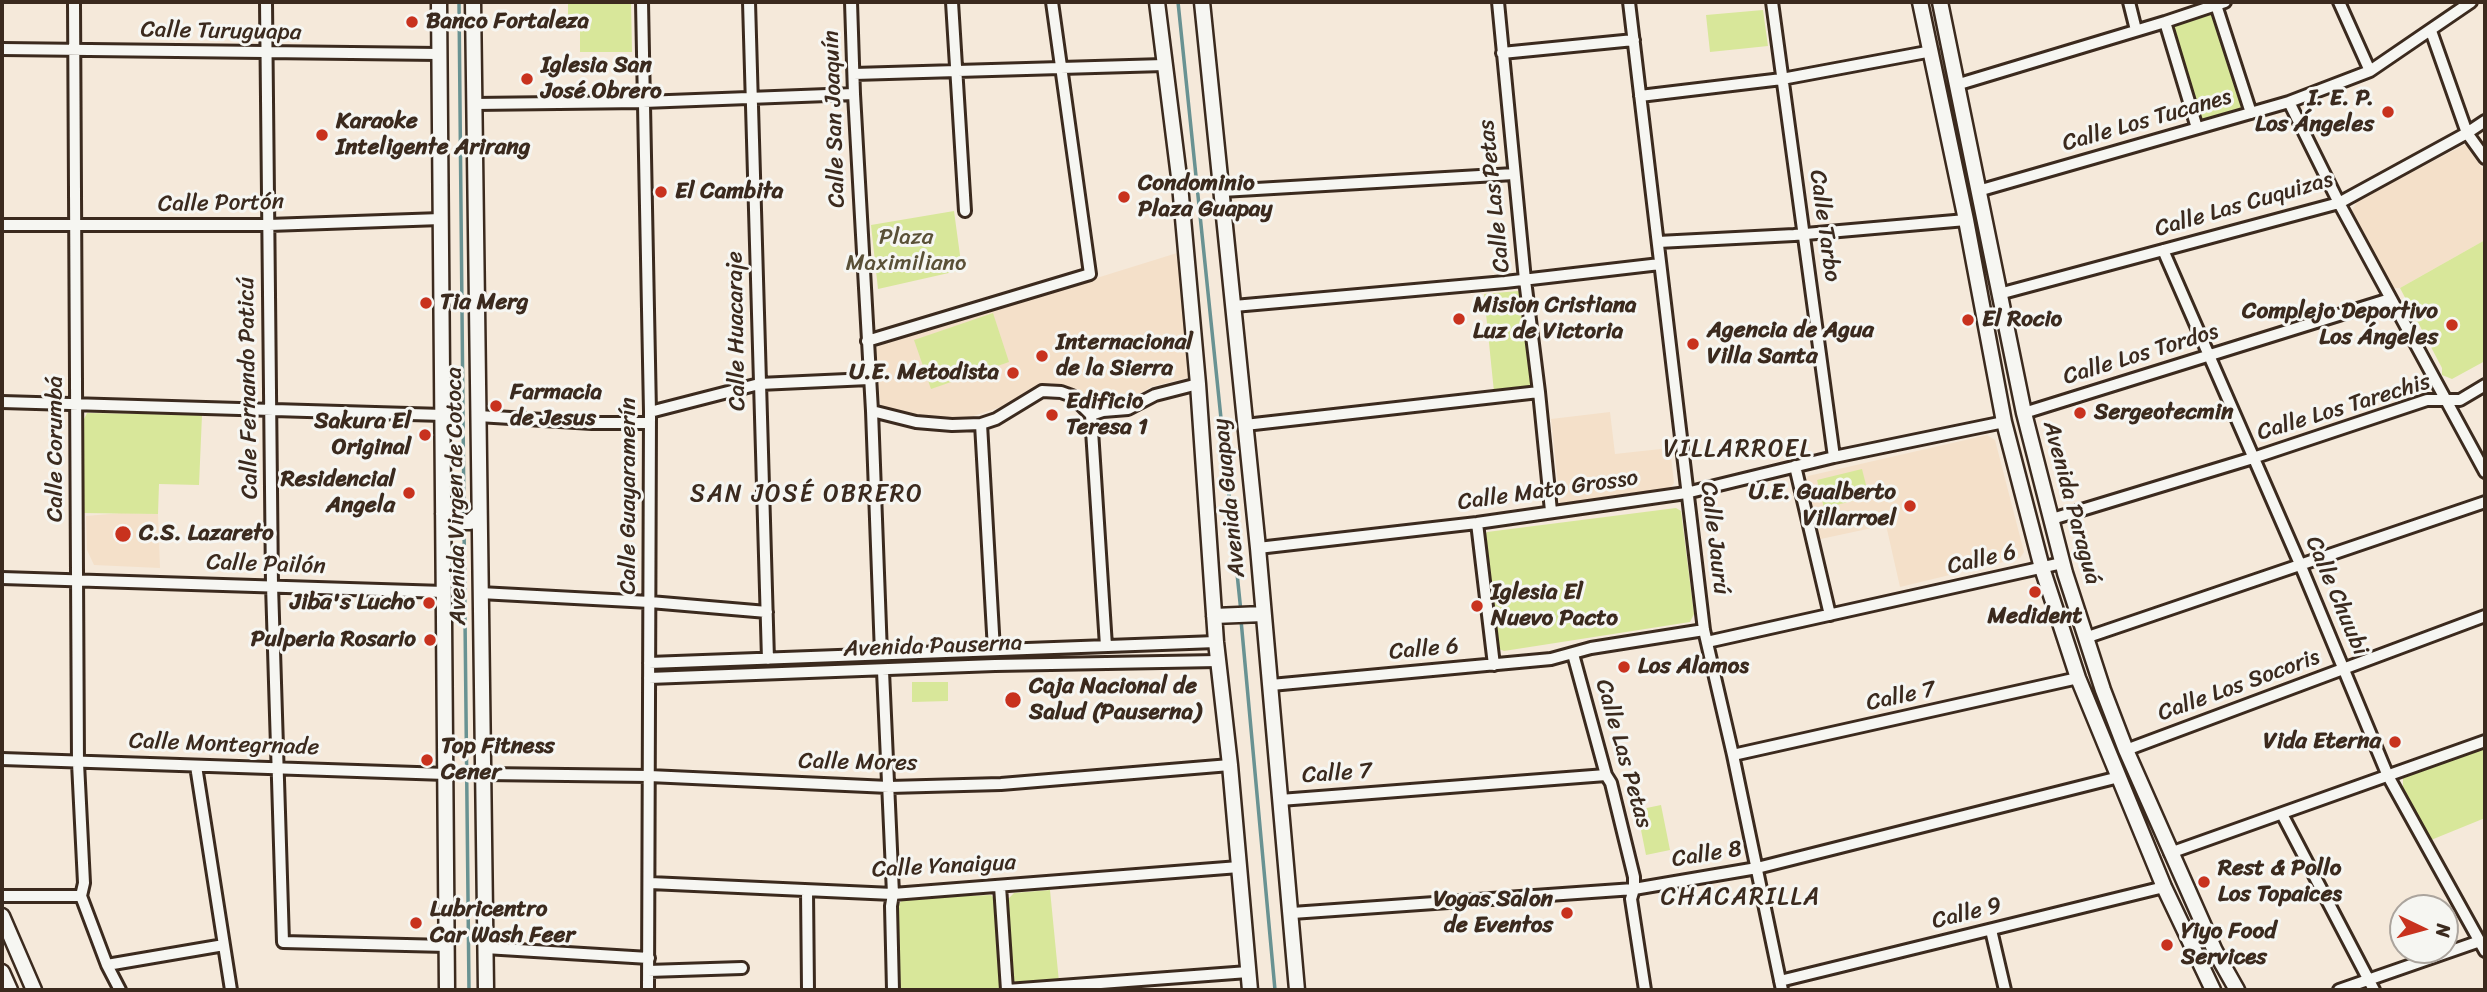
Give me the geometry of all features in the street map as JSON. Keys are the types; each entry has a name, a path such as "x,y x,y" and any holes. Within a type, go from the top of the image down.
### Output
{"main road":[{"name":"Avenida Virgen de Cotoca","path":"439,2 443,415 447,527 444,592 447,990"},
{"name":"Avenida Virgen de Cotoca","path":"473,2 478,416 475,526 480,593 486,990"},
{"name":"Avenida Guapay","path":"1157,2 1180,185 1198,384 1216,642 1250,990"},
{"name":"Avenida Guapay","path":"1202,2 1258,548 1258,615 1271,685 1297,990"},
{"name":"Avenida Paraguá","path":"1920,2 1966,219 2004,422 2042,568 2078,678 2164,887 2213,990"},
{"name":"Avenida Paraguá","path":"1940,2 2024,413 2062,563 2085,638 2126,750 2215,951 2237,990"},
{"path":"447,527 475,526"},
{"path":"1214,616 1258,615"},
{"path":"2,916 34,990"},
{"path":"2,972 10,990"}],"street":[{"name":"Calle Corumbá","path":"74,2 78,763 84,883 81,896 107,965 120,990"},
{"name":"Calle Fernando Paticú","path":"266,2 272,585 283,942 447,946"},
{"name":"Calle Guayaramerín","path":"642,2 650,417 648,990"},
{"name":"Calle Huacaraje","path":"748,2 768,659"},
{"name":"Calle San Joaquín","path":"852,2 881,654"},
{"path":"951,2 965,211"},
{"path":"867,341 1090,274 1052,2"},
{"name":"Calle Las Petas","path":"1498,2 1551,511"},
{"name":"Calle Jaurú","path":"1629,2 1704,630 1781,986"},
{"name":"Calle Tarbo","path":"1772,2 1834,457"},
{"path":"2129,2 2136,30"},
{"path":"2339,2 2370,71"},
{"name":"Calle Los Tucanes","path":"1978,191 2289,102 2370,71 2471,2"},
{"path":"1956,85 2220,3 2252,113"},
{"path":"2165,22 2197,128"},
{"path":"2431,31 2468,134 2485,158"},
{"path":"1502,52 1634,40"},
{"name":"Calle Turuguapa","path":"2,49 439,54"},
{"path":"1640,96 1782,79 1931,51"},
{"path":"854,74 1164,65"},
{"path":"474,104 643,102 854,93"},
{"path":"2289,102 2339,203 2485,472"},
{"name":"Calle Las Cuquizas","path":"2000,294 2339,203 2468,134 2485,121"},
{"path":"1222,191 1514,174"},
{"name":"Calle Portón","path":"2,225 269,225 441,219"},
{"path":"1658,242 1966,219"},
{"name":"Calle Chuubi","path":"2163,250 2300,564 2388,776 2483,946"},
{"path":"1234,306 1525,280 1660,264"},
{"name":"Calle Los Tordos","path":"2024,413 2390,299"},
{"path":"478,416 592,423 650,417 759,384 869,379"},
{"path":"1091,415 1128,409 1155,395 1198,384"},
{"name":"Calle Los Tarechis","path":"2052,519 2253,458 2427,400 2460,400 2485,385"},
{"path":"872,411 916,422 981,424 996,419 1042,391 1051,391 1072,396 1091,415 1106,646"},
{"path":"1245,425 1539,392"},
{"path":"2,402 443,415"},
{"name":"Calle Mato Grosso","path":"1258,548 1477,523 1686,493 1834,457 2004,422"},
{"path":"981,424 994,650"},
{"path":"1795,466 1830,615"},
{"path":"2085,638 2485,502"},
{"path":"1477,523 1494,665"},
{"name":"Calle 6","path":"1707,642 2062,563"},
{"name":"Calle Pailón","path":"2,578 444,592"},
{"path":"480,593 650,602 767,612"},
{"name":"Calle Los Socoris","path":"2126,750 2485,616"},
{"name":"Calle 6","path":"1271,685 1551,659 1591,648 1704,630"},
{"name":"Avenida Pauserna","path":"649,663 1216,642"},
{"path":"1050,648 1051,664"},
{"name":"Calle Las Petas","path":"1573,654 1606,775 1611,783 1634,877 1634,889 1630,899 1645,990"},
{"path":"846,655 846,672"},
{"name":"Avenida Pauserna","path":"649,678 1218,661"},
{"path":"883,671 893,894 893,990"},
{"name":"Calle 7","path":"1733,755 2078,678"},
{"path":"2170,853 2485,741"},
{"name":"Calle Montegrnade","path":"2,760 446,774"},
{"name":"Calle Mores","path":"484,774 649,776 889,787 1000,784 1230,765"},
{"path":"196,766 231,990"},
{"name":"Calle 7","path":"1280,800 1606,775"},
{"name":"Calle 8","path":"1292,913 1634,889 1757,868 2119,777"},
{"path":"2282,814 2374,990"},
{"name":"Calle Yanaigua","path":"650,883 893,894 1239,867"},
{"path":"1000,886 1007,990 1248,972"},
{"name":"Calle 9","path":"1781,986 2164,887"},
{"path":"807,891 808,990"},
{"path":"2,896 81,896"},
{"path":"1991,930 2005,990"},
{"path":"107,965 224,945"},
{"path":"2339,990 2483,946"},
{"path":"485,948 649,958"},
{"path":"648,971 742,968"}],"shaded area":[{"path":"2466,144 2485,173 2485,240 2400,288 2393,288 2350,214 2358,200"},
{"path":"1177,253 1191,377 1150,387 1133,399 1117,405 1088,400 1078,392 1050,383 1030,389 1001,407 970,417 935,417 881,409 875,347"},
{"path":"1610,412 1615,454 1670,448 1674,483 1669,490 1560,503 1551,419"},
{"name":"U.E. Gualberto Villarroel","path":"1987,435 1995,440 2024,552 2020,558 1900,587 1886,525 1816,540 1804,484 1808,476"},
{"name":"C.S. Lazareto","path":"158,514 160,568 94,565 87,550 86,516"}],"green space":[{"path":"568,2 631,2 632,52 580,52 580,19 568,19"},
{"path":"1763,10 1768,46 1710,52 1706,15"},
{"path":"2215,12 2247,110 2200,123 2170,25"},
{"name":"Plaza Maximiliano","path":"954,211 962,270 878,289 871,225"},
{"name":"Complejo Deportivo Los Ángeles","path":"2485,240 2485,361 2452,379 2442,375 2442,368 2400,288"},
{"path":"1518,291 1521,294 1534,380 1527,388 1494,392 1484,294"},
{"path":"993,313 1009,362 931,389 914,340"},
{"path":"87,413 202,415 199,485 159,484 158,514 82,513 81,425"},
{"path":"1862,469 1869,497 1824,508 1817,480"},
{"path":"1676,508 1681,511 1694,614 1690,622 1504,651 1497,648 1483,538 1487,532"},
{"path":"912,682 948,682 948,701 912,702"},
{"path":"2485,745 2485,818 2431,840 2403,787 2403,778"},
{"path":"1661,805 1670,850 1646,855 1637,810"},
{"path":"1050,890 1059,982 1019,984 1012,979 1008,899 1014,893"},
{"path":"991,895 997,902 1001,990 899,990 896,908 903,899"}],"waterway":[{"path":"459,2 464,518"},
{"path":"1178,2 1241,612"},
{"path":"464,525 469,990"},
{"path":"1241,620 1275,990"}],"place":[{"name":"Banco Fortaleza","path":"412,22"},
{"name":"Iglesia San José Obrero","path":"527,79"},
{"name":"I. E. P. Los Ángeles","path":"2388,112"},
{"name":"Karaoke Inteligente Arirang","path":"322,135"},
{"name":"El Cambita","path":"661,192"},
{"name":"Condominio Plaza Guapay","path":"1124,197"},
{"name":"Tia Merg","path":"426,303"},
{"name":"Mision Cristiana Luz de Victoria","path":"1459,319"},
{"name":"El Rocio","path":"1968,320"},
{"name":"Complejo Deportivo Los Ángeles","path":"2452,325"},
{"name":"Agencia de Agua Villa Santa","path":"1693,344"},
{"name":"Internacional de la Sierra","path":"1042,356"},
{"name":"U.E. Metodista","path":"1013,373"},
{"name":"Farmacia de Jesus","path":"496,406"},
{"name":"Sergeotecmin","path":"2080,413"},
{"name":"Edificio Teresa 1","path":"1052,415"},
{"name":"Sakura El Original","path":"425,435"},
{"name":"Residencial Angela","path":"409,493"},
{"name":"U.E. Gualberto Villarroel","path":"1910,506"},
{"name":"C.S. Lazareto","path":"123,534"},
{"name":"Medident","path":"2035,592"},
{"name":"Jiba's Lucho","path":"429,603"},
{"name":"Iglesia El Nuevo Pacto","path":"1477,606"},
{"name":"Pulperia Rosario","path":"430,640"},
{"name":"Los Alamos","path":"1624,667"},
{"name":"Caja Nacional de Salud (Pauserna)","path":"1013,700"},
{"name":"Vida Eterna","path":"2395,742"},
{"name":"Top Fitness Cener","path":"427,760"},
{"name":"Rest & Pollo Los Topaices","path":"2204,882"},
{"name":"Vogas Salon de Eventos","path":"1567,913"},
{"name":"Lubricentro Car Wash Feer","path":"416,923"},
{"name":"Yiyo Food Services","path":"2167,945"}],"district":[{"name":"VILLARROEL","path":"1738,450"},
{"name":"SAN JOSÉ OBRERO","path":"807,495"},
{"name":"CHACARILLA","path":"1741,898"}]}
